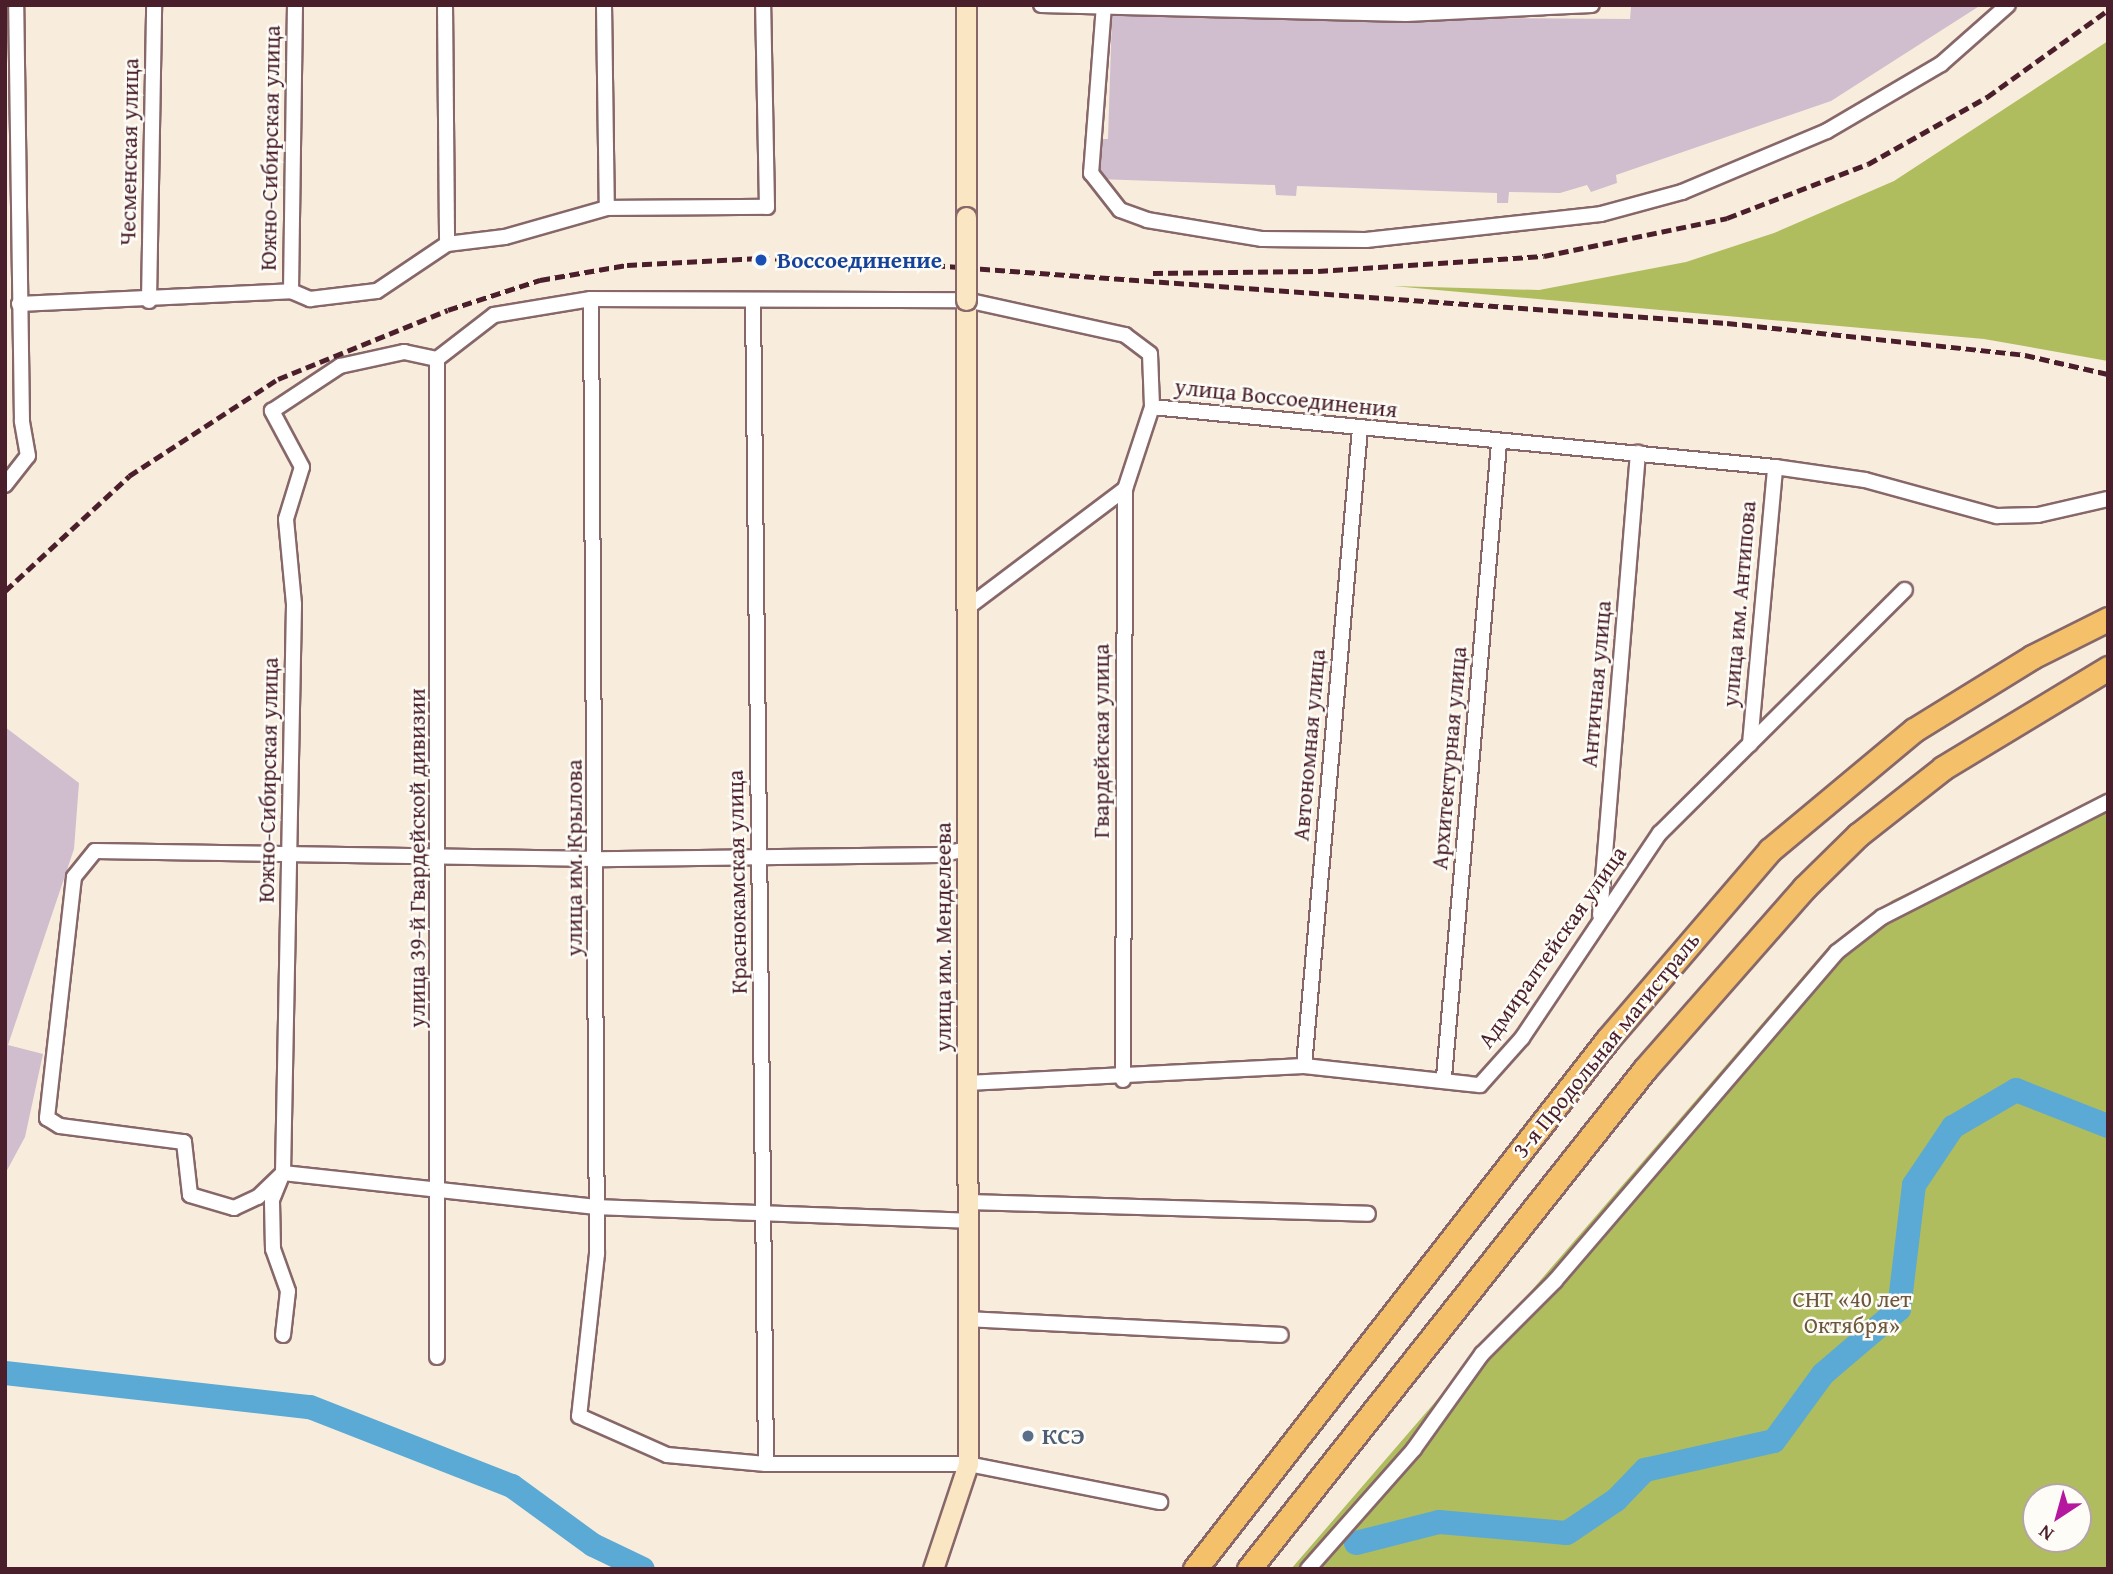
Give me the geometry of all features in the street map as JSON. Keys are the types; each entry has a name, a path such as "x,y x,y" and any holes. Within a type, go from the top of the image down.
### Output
{"highway":[{"name":"3-я Продольная магистраль","path":"1195,1569 1608,1039 1770,850 1914,730 2032,657 2108,619"},
{"name":"3-я Продольная магистраль","path":"1249,1569 1646,1069 1804,888 1858,835 1943,768 2108,668"}],"main road":[{"name":"улица им. Менделеева","path":"933,1569 968,1464 966,5"}],"street":[{"path":"5,485 28,456 19,304 16,5"},
{"name":"Чесменская улица","path":"149,300 154,5"},
{"name":"Южно-Сибирская улица","path":"291,291 295,5"},
{"path":"445,5 447,244"},
{"path":"604,5 607,208"},
{"path":"19,304 149,300 291,291 310,299 377,291 447,244 505,237 607,208 767,207 763,5"},
{"path":"1041,5 1103,8 1276,7 1406,10 1592,5"},
{"path":"1103,8 1091,173 1120,210 1147,220 1262,239 1366,240 1588,216 1682,192 1827,131 1941,64 2008,5"},
{"name":"улица Воссоединения","path":"437,359 494,315 591,299 966,300 1125,335 1150,354 1152,407 1499,443 1638,453 1774,467 1910,492 1997,516 2038,515 2108,499"},
{"name":"улица им. Крылова","path":"591,299 598,859 594,1207 597,1254 579,1416 667,1455 766,1464"},
{"name":"Краснокамская улица","path":"752,300 766,1464"},
{"name":"Южно-Сибирская улица","path":"283,1335 288,1291 273,1249 272,1200 283,1173 294,604 286,519 302,467 272,411 340,366 404,352 437,359"},
{"name":"улица 39-й Гвардейской дивизии","path":"437,359 441,855 437,1357"},
{"name":"Гвардейская улица","path":"1123,1080 1125,489 1152,407"},
{"name":"Автономная улица","path":"1304,1066 1360,429"},
{"name":"Архитектурная улица","path":"1444,1077 1499,443"},
{"name":"Античная улица","path":"1600,918 1638,453"},
{"name":"улица им. Антипова","path":"1749,744 1774,467"},
{"path":"967,608 1125,489"},
{"name":"Адмиралтейская улица","path":"967,1083 1123,1080 1304,1066 1444,1077 1480,1085 1522,1038 1600,918 1660,833 1905,590"},
{"path":"1308,1569 1414,1449 1482,1354 1555,1280 1837,952 1882,917 2108,802"},
{"path":"967,849 759,858 598,859 441,855 288,858 95,851 74,877 47,1118 60,1126 184,1143 190,1195 234,1208 258,1197 283,1173 594,1207 763,1215 968,1212 1368,1214"},
{"path":"968,1319 1281,1335"},
{"path":"766,1464 968,1464 1160,1502"}],"shaded area":[{"path":"1981,5 1831,101 1616,175 1617,183 1591,192 1587,185 1560,193 1509,192 1508,203 1497,203 1497,193 1297,186 1296,196 1276,195 1275,185 1097,179 1099,139 1108,139 1112,15 1630,19 1631,7"},
{"path":"5,727 79,783 74,849 8,1045 43,1054 25,1137 5,1174"}],"green space":[{"path":"2108,41 2108,361 1984,339 1393,286 1539,290 1686,262 1774,233 1894,181"},
{"name":"СНТ «40 лет Октября»","path":"2108,802 2108,1569 1291,1569 1829,946 1893,900"}],"waterway":[{"path":"1356,1543 1439,1522 1567,1533 1616,1500 1645,1470 1774,1441 1823,1374 1899,1309 1914,1185 1953,1127 2016,1090 2108,1126"},
{"path":"5,1373 310,1407 512,1486 593,1545 643,1569"}],"railway":[{"path":"1153,273 1318,271 1544,256 1727,218 1868,164 1987,97 2108,10"},
{"path":"5,591 129,476 278,379 448,310 540,280 627,265 760,258 890,262 1727,323 2025,355 2108,374"}],"place":[{"name":"Воссоединение","path":"761,260"},
{"name":"КСЭ","path":"1028,1436"}]}
